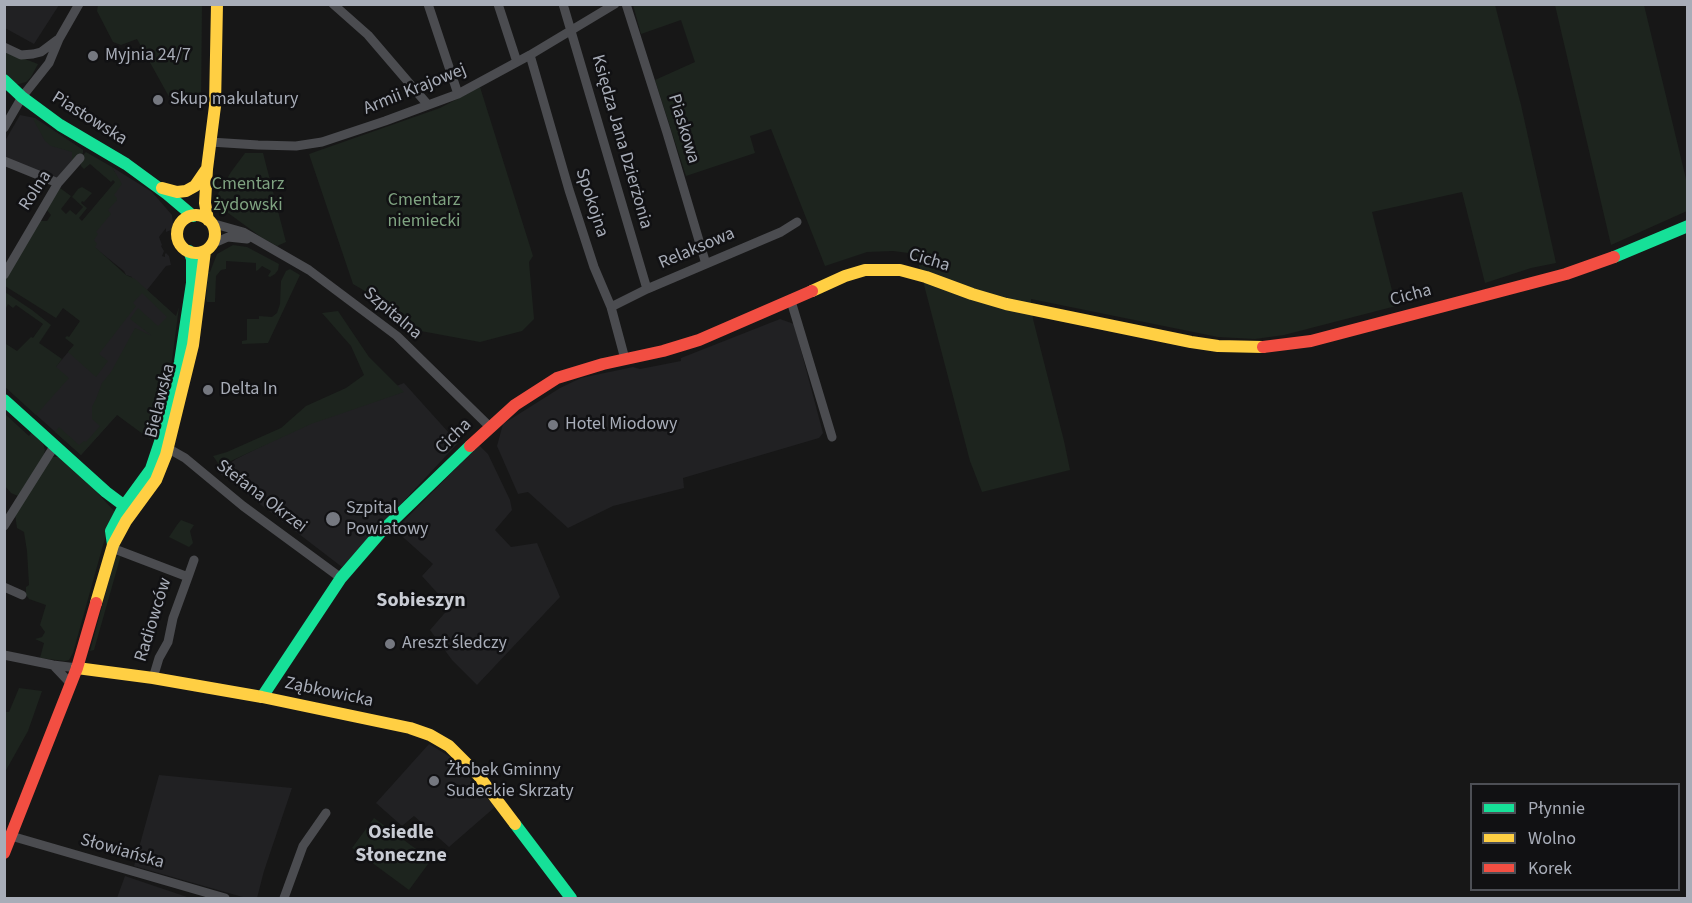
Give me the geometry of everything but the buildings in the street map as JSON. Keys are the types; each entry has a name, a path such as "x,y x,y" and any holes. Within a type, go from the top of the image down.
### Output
{"street":[{"path":"4,128 22,97 49,63 59,39 79,4"},
{"path":"202,219 215,106 217,4"},
{"path":"333,4 368,35 428,105"},
{"path":"428,4 458,94"},
{"path":"498,4 517,62"},
{"name":"Księdza Jana Dzierżonia","path":"563,4 647,289"},
{"name":"Armii Krajowej","path":"210,142 258,145 308,145 322,142 458,94 530,55 615,4"},
{"name":"Piaskowa","path":"626,4 668,133 706,264"},
{"path":"4,47 21,55 33,54 59,39"},
{"name":"Spokojna","path":"530,55 569,190 594,267 611,307 625,359"},
{"name":"Piastowska","path":"4,80 22,97 60,124 126,164 202,219"},
{"name":"Rolna","path":"4,275 58,183 80,158"},
{"path":"4,161 58,183"},
{"path":"156,186 177,192 186,191 195,186 207,169"},
{"name":"Piastowska","path":"156,186 176,210 180,225"},
{"path":"202,219 215,233 208,247 194,253 189,252 178,240 180,225 183,220 202,219"},
{"name":"Szpitalna","path":"202,219 243,232 309,270 397,336 490,427"},
{"name":"Relaksowa","path":"611,307 647,289 781,232 796,222"},
{"name":"Cicha","path":"262,697 341,578 379,534 515,405 557,378 699,340 855,273 900,270 1006,304 1191,342 1218,346 1262,347 1311,341 1566,274 1688,226"},
{"name":"Szpitalna","path":"208,247 228,237 243,237 260,243"},
{"name":"Bielawska","path":"4,853 77,668 112,547 128,509 164,446 179,383 193,345 208,247"},
{"name":"Bielawska","path":"179,383 193,270 189,252"},
{"path":"792,301 831,437"},
{"path":"4,400 128,509"},
{"path":"4,526 55,445"},
{"name":"Stefana Okrzei","path":"164,446 184,458 243,506 341,578"},
{"name":"Radiowców","path":"112,547 188,578 173,618 168,642 159,658 153,678"},
{"path":"188,578 194,560"},
{"path":"4,587 22,595"},
{"name":"Ząbkowicka","path":"4,655 53,665 153,678 262,697 410,728 430,735 449,746 478,775 570,898"},
{"path":"53,665 71,684"},
{"path":"284,898 303,846 326,813"},
{"name":"Słowiańska","path":"11,836 225,898"}],"shaded area":[{"path":"5,4 59,5 34,44 5,28"},
{"path":"20,115 35,118 83,150 83,153 58,180 5,159 5,141"},
{"path":"112,167 152,192 172,215 171,230 166,232 166,228 159,237 164,251 162,256 165,257 166,253 169,256 171,265 166,266 147,290 176,317 124,407 81,455 24,404 132,277 126,275 74,231 118,179"},
{"path":"780,319 794,324 823,433 819,438 683,478 684,488 613,506 568,528 528,492 518,494 497,446 503,424 560,388 581,378 633,367 640,369 681,361 681,358"},
{"name":"Szpital Powiatowy","path":"404,383 458,443 342,567 218,472 236,459 334,410"},
{"path":"479,445 488,454 510,500 512,510 495,530 511,547 537,543 560,597 477,685 452,660 430,630 450,607 422,576 433,564 395,530"},
{"name":"Żłobek Gminny Sudeckie Skrzaty","path":"429,744 452,758 495,807 449,847 414,816 402,826 376,803"},
{"path":"159,775 292,788 257,898 246,898 134,866"},
{"path":"125,876 190,898 117,898"}],"green space":[{"path":"98,5 202,5 201,109 187,95 173,104 137,39 121,45 113,42 97,11"},
{"path":"633,5 1495,5 1521,105 1556,263 1531,268 1485,283 1462,192 1372,212 1396,306 1284,335 1255,339 1218,337 1031,299 1033,319 1070,470 982,492 970,461 916,254 893,251 867,252 825,266 771,129 750,136 755,153 686,176 655,80 695,62 681,20 641,34"},
{"path":"1555,5 1644,5 1687,183 1687,211 1611,245"},
{"path":"4,51 38,64 26,82 15,84 5,75"},
{"name":"Cmentarz niemiecki","path":"480,87 533,256 529,262 534,319 522,331 480,342 410,329 404,314 353,284 309,154 440,108"},
{"path":"32,117 83,150 83,153 72,163 72,152 51,146 45,141"},
{"path":"86,152 112,167 122,184 114,195 117,200 108,210 111,214 96,232 98,234 94,240 97,244 95,247 176,316 179,307 172,360 151,440 117,415 81,455 55,432 59,427 79,445 86,442 100,426 92,419 92,407 102,383 111,372 135,328 152,336 130,319 138,308 158,326 167,317 142,293 133,303 136,306 99,354 108,361 96,377 68,352 74,345 65,338 69,337 80,321 63,308 56,318 5,286 4,281 40,221 47,221 51,215 46,209 60,188 71,196 61,209 66,214 70,210 76,215 83,207 72,197 78,189 82,187 92,193 81,203 87,208 79,218 82,221 115,182 113,180 111,182 90,164 84,169 81,166 81,157"},
{"name":"Cmentarz żydowski","path":"245,153 263,153 286,242 277,246 213,202"},
{"path":"233,245 247,247 279,264 278,270 270,277 268,276 271,271 262,266 256,271 256,263 226,261 226,269 221,270 216,276 215,302 207,302 208,272 217,254"},
{"path":"290,269 300,275 268,343 242,344 242,341 247,340 247,319 259,319 259,316 272,317 277,313 280,304 281,281 286,271"},
{"path":"5,292 51,325 39,343 62,359 56,367 69,378 36,415 5,387 5,345 17,351 31,337 33,338 43,324 16,305 13,308 8,304 5,310"},
{"path":"338,311 369,357 404,392 311,424 220,466 213,456 281,428 306,406 346,388 364,375 351,346 322,313"},
{"path":"5,414 29,436 32,432 42,440 45,450 43,457 18,496 11,493 5,486"},
{"path":"52,457 60,457 80,474 115,512 103,545 73,653 69,660 65,661 40,658 44,643 35,639 42,637 45,632 40,625 46,605 29,599 26,595 26,587 29,585 27,551 24,532 17,528 15,514"},
{"path":"181,520 194,525 190,531 193,543 189,547 169,537"},
{"path":"121,555 94,650 90,651 115,558"},
{"path":"19,688 42,691 28,731 5,772 5,712 9,712"},
{"path":"374,818 431,860 409,890 352,848"}],"traffic: fast":[{"path":"4,80 22,97 60,125 126,164 193,216"},
{"path":"1614,257 1688,226"},
{"path":"113,545 111,531 124,506 151,469 165,427 180,362 192,283 192,259 189,251"},
{"path":"4,400 106,492 130,510"},
{"path":"262,697 341,578 379,534 470,446"},
{"path":"515,824 571,898"}],"traffic: slow":[{"path":"208,220 205,203 215,106 217,4"},
{"path":"162,188 177,192 186,191 195,186 206,170"},
{"path":"196,215 209,221 215,234 209,247 196,253 183,247 177,234 183,221 196,215"},
{"path":"96,603 113,545 126,521 156,480 166,455 193,345 205,251"},
{"path":"812,291 865,270 900,270 1006,304 1191,342 1218,346 1263,347"},
{"path":"77,668 153,678 262,697 410,728 430,735 449,746 478,775 515,824"}],"traffic: jam":[{"path":"1263,347 1311,341 1566,274 1614,257"},
{"path":"470,446 515,405 557,378 699,340 812,291"},
{"path":"4,853 77,668 96,603"}],"place":[{"name":"Myjnia 24/7","path":"93,56"},
{"name":"Skup makulatury","path":"158,100"},
{"name":"Delta In","path":"208,390"},
{"name":"Hotel Miodowy","path":"553,425"},
{"name":"Szpital Powiatowy","path":"333,519"},
{"name":"Areszt śledczy","path":"390,644"},
{"name":"Żłobek Gminny Sudeckie Skrzaty","path":"434,781"}],"district":[{"name":"Sobieszyn","path":"421,602"},
{"name":"Osiedle Słoneczne","path":"401,846"}]}
